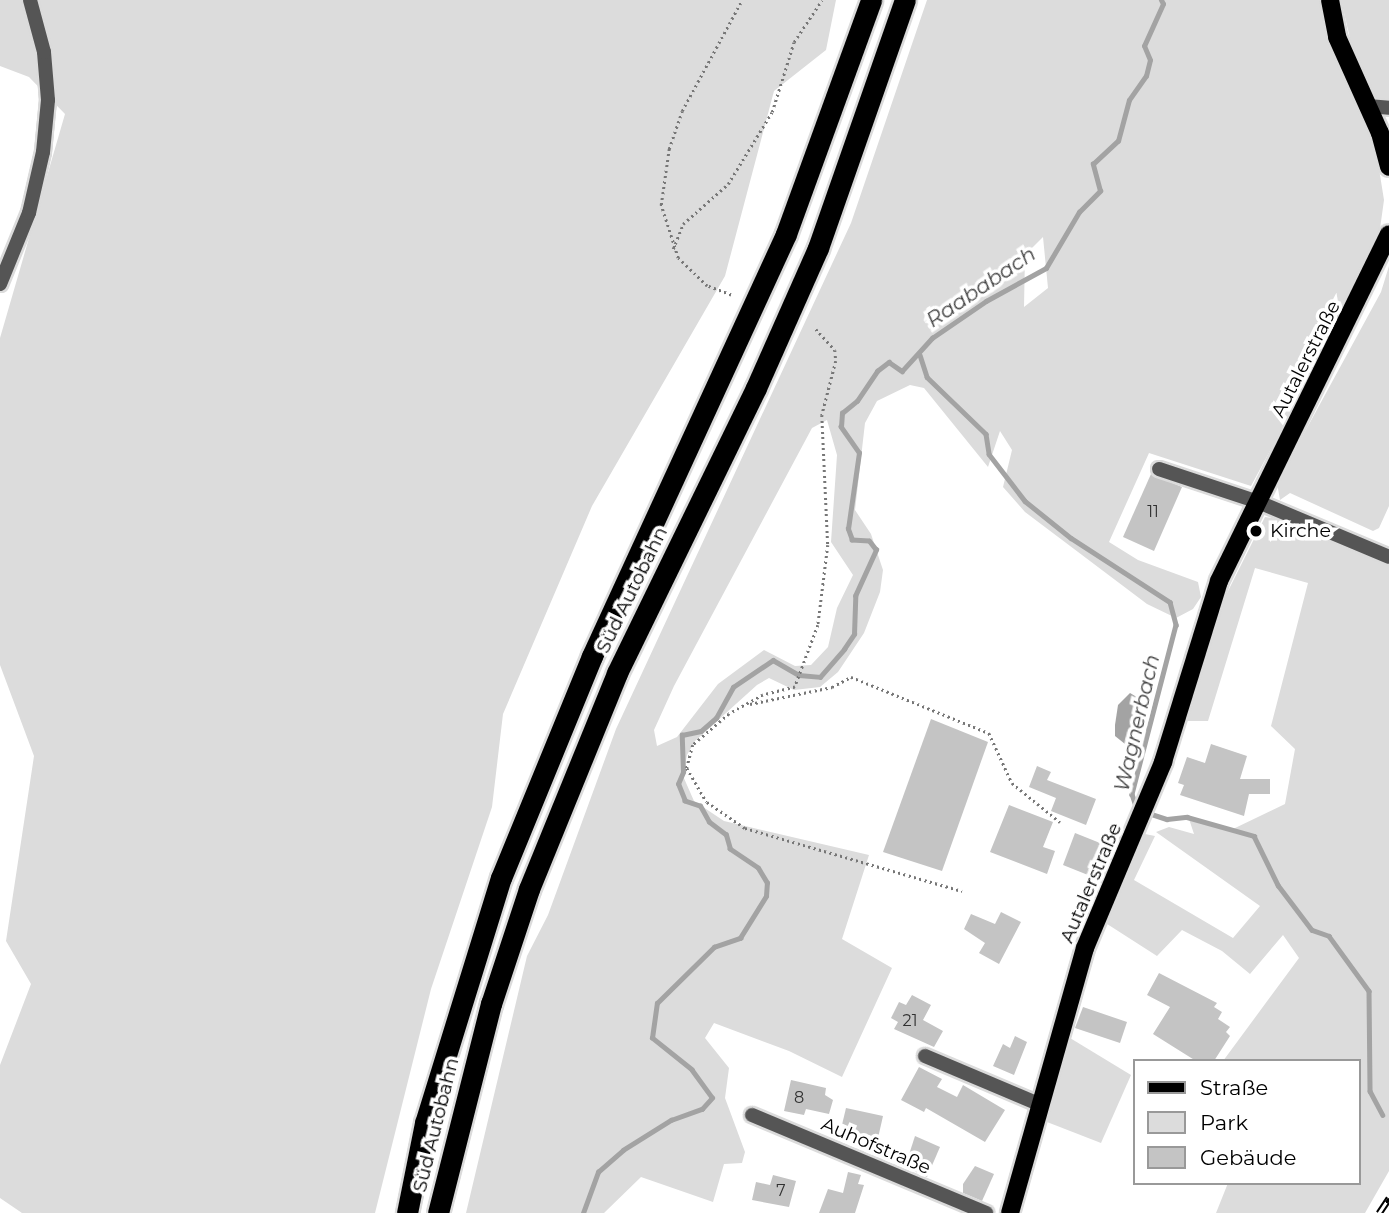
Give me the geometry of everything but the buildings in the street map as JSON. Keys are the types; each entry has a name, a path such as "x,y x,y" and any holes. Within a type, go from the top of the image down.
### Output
{"highway":[{"name":"Süd Autobahn","path":"407,1213 425,1122 501,878 592,656 786,234 871,0"},
{"name":"Süd Autobahn","path":"438,1213 480,1042 529,889 617,673 756,388 818,248 905,0"}],"main road":[{"path":"1330,0 1337,37 1368,106 1389,167"},
{"name":"Autalerstraße","path":"1010,1213 1085,948 1149,800 1219,581 1389,234"}],"street":[{"path":"0,284 29,213 43,152 48,100 44,52 30,0"},
{"path":"1368,106 1389,108"},
{"path":"1159,470 1256,501 1389,557"},
{"path":"925,1056 1041,1105"},
{"name":"Auhofstraße","path":"752,1115 986,1213"}],"path":[{"path":"732,295 707,286 673,249 662,205 669,149 682,111 743,0"},
{"path":"673,249 683,224 728,184 772,112 794,42 822,0"},
{"path":"816,329 835,350 836,361 822,415 828,545 824,591 802,672 794,687 763,695 693,745 687,768 707,802 745,828 962,891"},
{"path":"746,705 832,687 851,677 989,733 1012,783 1060,822"}],"green space":[{"path":"0,0 836,0 826,50 774,91 725,276 592,506 503,714 492,807 431,989 375,1213 22,1213 0,1198 0,1065 31,984 6,941 34,756 0,665 0,338 65,114 29,77 0,66"},
{"path":"927,0 1322,0 1354,99 1376,150 1384,200 1379,236 1344,313 1251,486 1149,453 1109,542 1138,560 1198,582 1201,597 1193,609 1176,618 1147,604 1025,512 1003,487 1012,450 1000,431 988,467 924,388 910,385 877,401 865,423 855,510 871,534 883,570 880,592 864,633 838,672 820,687 794,690 769,678 757,685 695,741 687,755 683,776 694,801 724,821 869,855 842,939 892,968 842,1077 789,1051 714,1023 705,1038 729,1068 725,1098 745,1152 742,1163 724,1164 713,1202 641,1177 604,1213 466,1213 527,956 548,915 616,729 851,223","holes":["1043,237 1048,288 1024,307 1025,255","827,420 837,455 831,542 853,575 837,608 828,647 811,665 795,666 764,650 718,684 677,737 657,746 654,730 674,686 812,428"]},
{"path":"1341,0 1389,0 1389,101 1376,98 1351,43"},
{"path":"1389,266 1389,506 1379,528 1373,531 1290,493 1280,500 1277,483 1381,292"},
{"path":"1265,517 1279,519 1389,566 1389,1171 1365,1213 1216,1213 1227,1185 1361,1185 1361,1059 1224,1059 1299,958 1283,935 1250,974 1222,951 1182,930 1157,956 1104,922 1145,834 1155,836 1134,880 1233,938 1260,906 1156,832 1169,827 1194,834 1189,819 1233,829 1285,804 1295,749 1271,726 1308,583 1255,568 1208,721 1185,721 1221,605"},
{"path":"1070,1038 1131,1075 1101,1143 1047,1122"}],"water":[{"path":"1130,693 1140,699 1140,721 1132,742 1125,744 1115,736 1115,725 1118,705"}],"waterway":[{"name":"Raababach","path":"583,1213 598,1172 623,1150 671,1120 702,1109 712,1098 692,1070 652,1038 657,1003 714,947 740,938 766,896 767,883 758,868 730,849 726,835 709,822 700,806 685,801 678,784 683,772 682,735 701,731 716,718 733,687 773,660 799,675 820,677 854,634 855,596 876,550 869,541 852,540 848,529 859,453 841,427 842,413 857,401 877,371 889,362 902,371 932,338 986,301 1046,268 1079,212 1100,191 1093,164 1118,141 1129,100 1146,76 1150,60 1144,46 1163,4 1161,0"},
{"name":"Wagnerbach","path":"920,355 927,377 986,434 989,454 1025,501 1071,538 1170,602 1176,625 1132,794 1137,809"},
{"name":"Wagnerbach","path":"1145,812 1167,819 1187,817 1254,836 1278,885 1312,930 1329,936 1369,991 1370,1091 1383,1115"}],"railway":[{"path":"1379,1213 1389,1198"}],"place":[{"name":"Kirche","path":"1256,531"}]}
